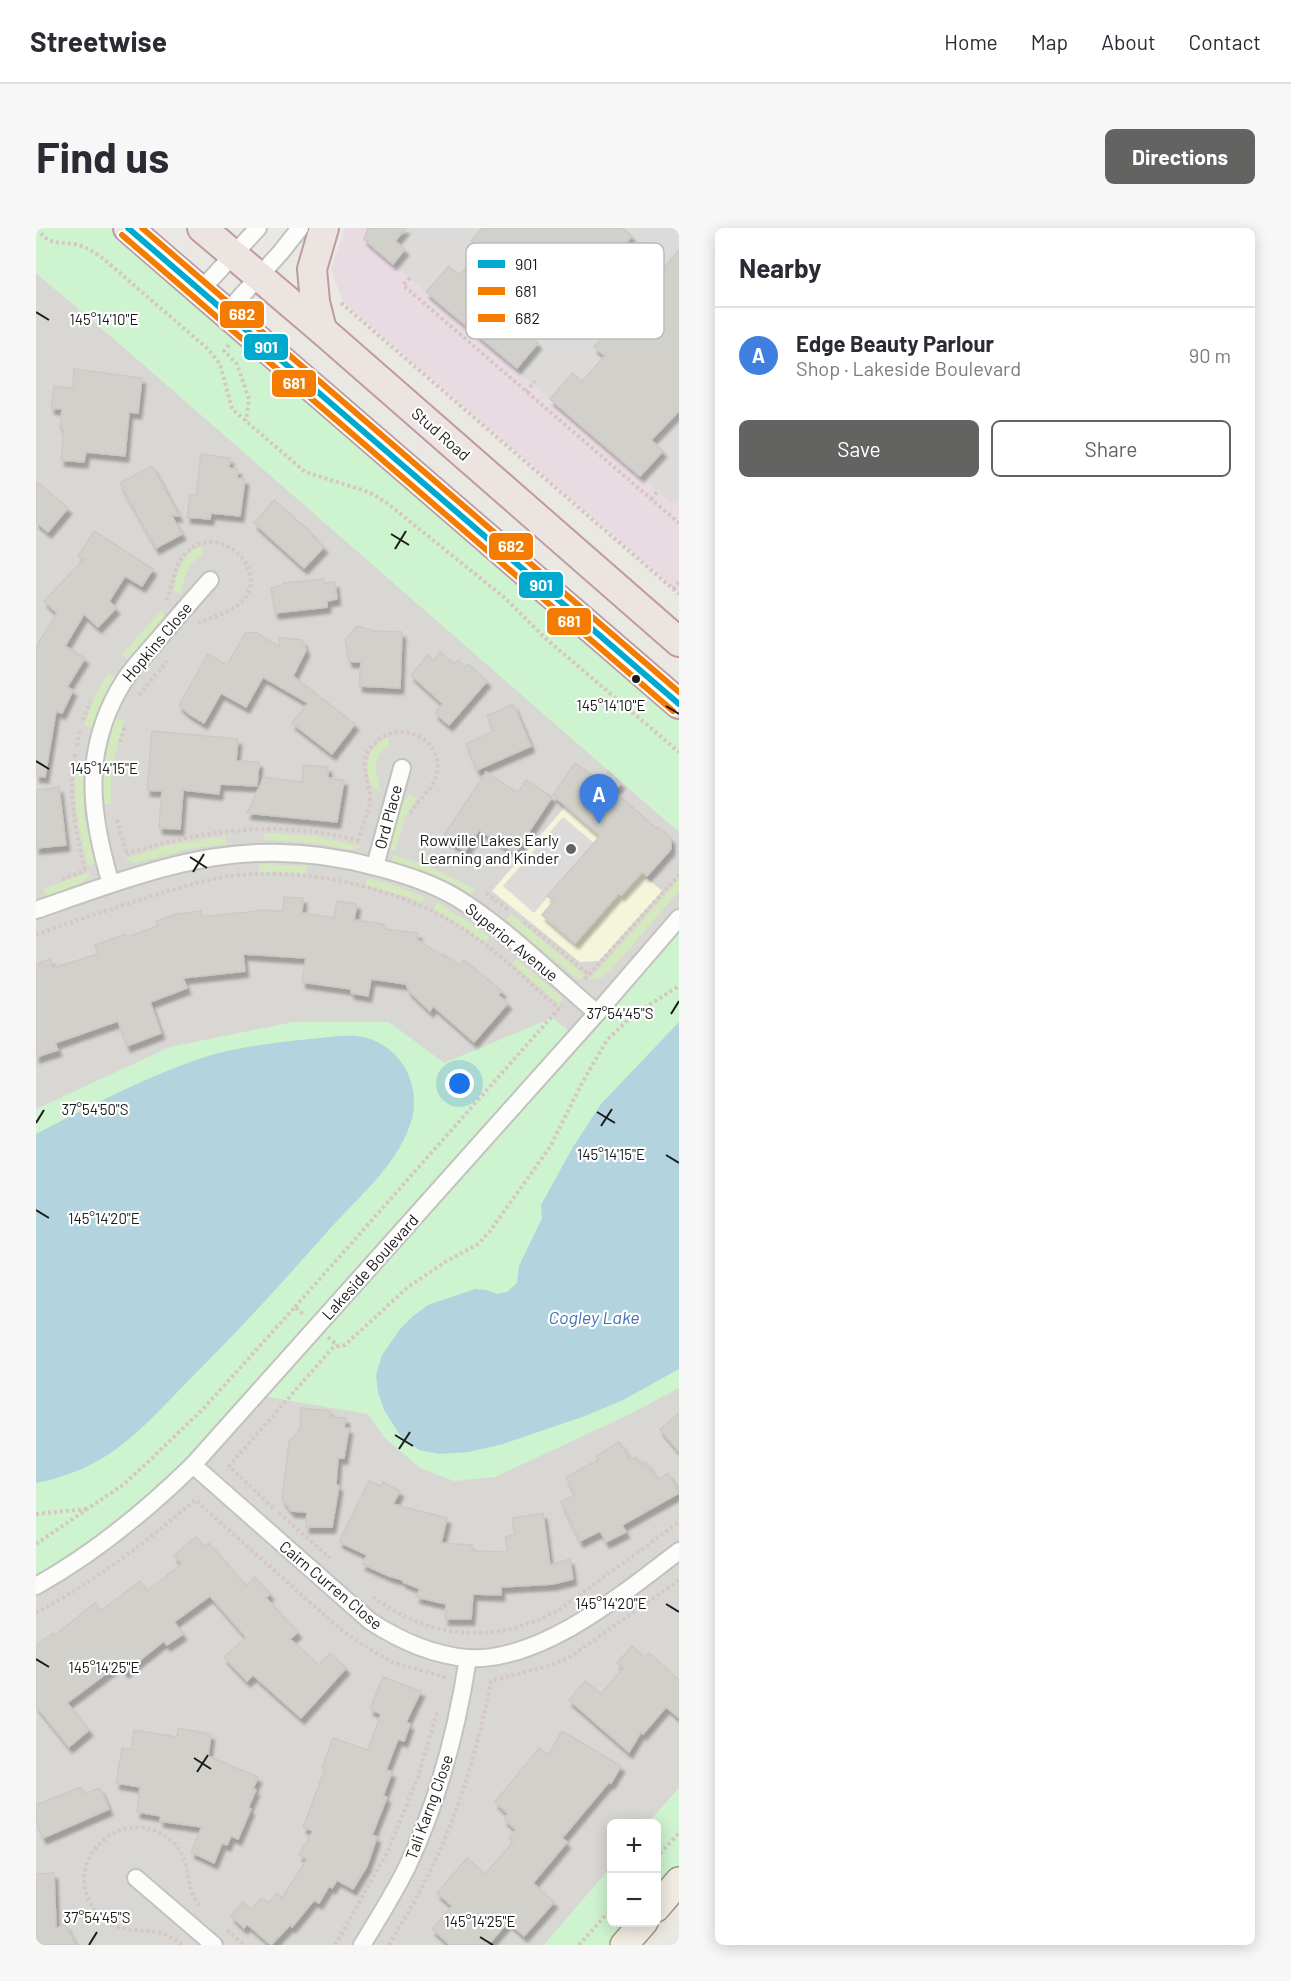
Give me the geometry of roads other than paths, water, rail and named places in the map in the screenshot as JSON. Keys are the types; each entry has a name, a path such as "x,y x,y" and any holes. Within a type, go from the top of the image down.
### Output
{"highway":[{"path":"128,228 679,704"},
{"name":"Stud Road","path":"202,228 679,642"},
{"path":"322,330 315,302 312,269 324,228"}],"main road":[{"path":"661,1903 679,1881"},
{"path":"624,1945 640,1927"}],"street":[{"path":"200,291 258,228"},
{"path":"226,313 300,228"},
{"name":"Hopkins Close","path":"111,884 94,816 92,794 95,752 101,728 125,680 210,580"},
{"name":"Ord Place","path":"375,866 402,768"},
{"name":"Superior Avenue","path":"36,910 185,861 258,851 322,854 375,866 429,883 455,897 485,917 597,1013"},
{"name":"Lakeside Boulevard","path":"36,1586 113,1536 141,1514 193,1465 679,919"},
{"name":"Cairn Curren Close","path":"193,1465 370,1621 396,1637 423,1648 468,1658 505,1653 549,1638 578,1623 679,1551"},
{"name":"Tali Karng Close","path":"362,1945 407,1867 429,1816 443,1778 456,1726 468,1658"},
{"path":"136,1878 214,1945"}],"water":[{"name":"Cogley Lake","path":"679,1022 679,1369 623,1400 585,1416 503,1444 469,1452 439,1454 419,1450 402,1438 384,1410 378,1392 376,1375 382,1355 400,1329 428,1305 475,1289 497,1294 507,1292 517,1283 519,1266 542,1218 541,1205 573,1147 601,1104"},
{"path":"339,1036 364,1037 380,1043 391,1051 407,1072 414,1098 413,1111 410,1125 395,1155 374,1182 259,1308 144,1426 115,1450 97,1461 67,1475 36,1483 36,1134 137,1084 199,1059 251,1046"}],"place":[{"name":"Edge Beauty Parlour","path":"599,824"},
{"name":"Rowville Lakes Early Learning and Kinder","path":"571,849"}]}
